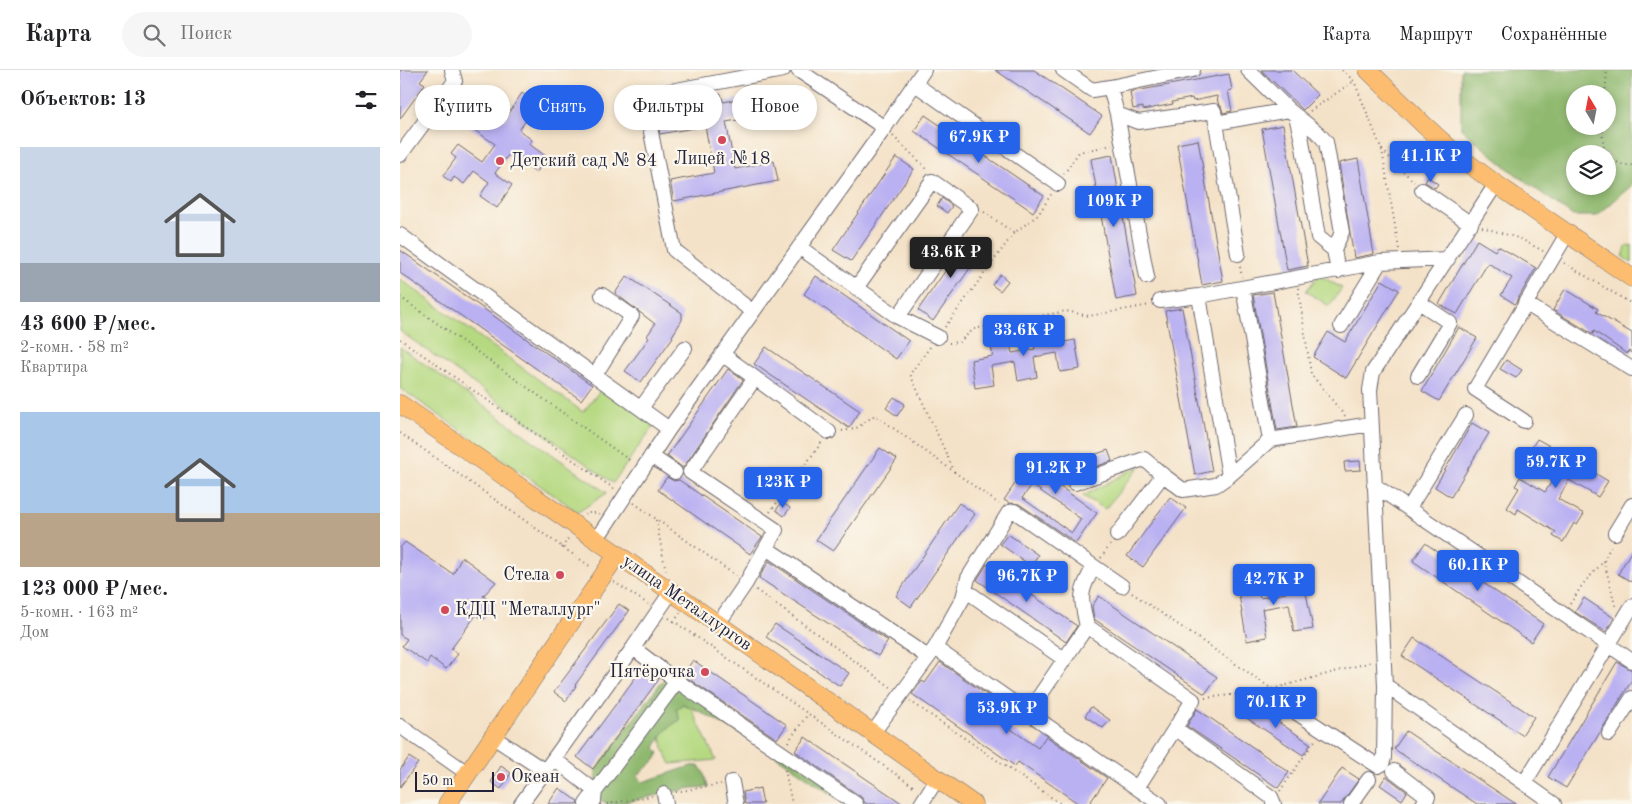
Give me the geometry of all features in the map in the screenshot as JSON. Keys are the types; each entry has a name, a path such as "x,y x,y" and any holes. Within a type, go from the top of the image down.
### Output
{"main road":[{"path":"1368,70 1458,155 1496,184 1632,278"},
{"name":"улица Металлургов","path":"400,404 718,624 973,804"},
{"path":"447,804 467,772 617,555"}],"street":[{"path":"400,155 455,80 452,70"},
{"path":"753,312 674,250 644,96 783,70"},
{"path":"798,70 885,128"},
{"path":"596,540 669,429 885,128 924,70"},
{"path":"1063,70 1092,90 1193,70"},
{"path":"1248,70 1294,115 1318,133 1326,142 1342,232 1334,250 1338,271"},
{"path":"915,84 1058,184"},
{"path":"1110,87 1117,114 1148,277"},
{"path":"1117,114 1138,122 1214,111 1238,254"},
{"path":"1216,123 1294,115"},
{"path":"1294,115 1302,141 1318,237 1334,250"},
{"path":"856,288 932,181 972,210 898,317"},
{"path":"1280,702 1378,766 1382,764 1384,758 1385,685 1370,390 1373,372 1496,184"},
{"path":"1422,190 1470,224"},
{"path":"400,234 669,429"},
{"path":"1524,421 1475,389 1567,234"},
{"path":"799,247 898,317 938,337"},
{"path":"1156,303 1380,262 1448,259"},
{"path":"1341,326 1380,262"},
{"path":"1243,288 1270,440"},
{"path":"595,375 632,316 602,295"},
{"path":"1198,296 1229,476"},
{"path":"1418,376 1450,323 1419,302"},
{"path":"1525,303 1632,369"},
{"path":"641,408 686,348"},
{"path":"722,354 829,432"},
{"path":"681,473 755,378"},
{"path":"1409,508 1466,415"},
{"path":"1075,484 1144,459 1183,490 1216,485 1270,440 1372,424"},
{"path":"651,456 776,530 746,583 718,624"},
{"path":"1117,536 1163,475"},
{"path":"1374,484 1632,660"},
{"path":"1615,533 1632,505"},
{"path":"872,734 932,653 963,598 968,578 1009,512 1014,511 1122,586"},
{"path":"766,548 1028,712 1160,804"},
{"path":"1094,566 1082,590 1082,602 1087,626 1193,700 1137,788"},
{"path":"965,590 1064,659"},
{"path":"521,804 671,592"},
{"path":"1525,782 1632,606"},
{"path":"1028,712 1087,626"},
{"path":"633,648 677,681 856,804"},
{"path":"586,804 595,798 677,681"},
{"path":"1385,685 1554,804"},
{"path":"1609,734 1632,698"},
{"path":"400,726 467,772"},
{"path":"1175,728 1271,797 1273,802"},
{"path":"492,737 545,771"},
{"path":"554,759 595,798"},
{"path":"1394,771 1428,797 1423,804"},
{"path":"924,800 937,779"},
{"path":"1351,804 1369,779"},
{"path":"732,782 736,804"}],"path":[{"path":"1342,70 1354,82 1382,150 1401,261"},
{"path":"1606,85 1607,70"},
{"path":"1294,115 1354,82"},
{"path":"885,128 923,165 932,181"},
{"path":"955,473 910,374 1014,232 1038,216 1079,152 1122,143"},
{"path":"1382,150 1422,190"},
{"path":"1616,162 1623,165 1632,165"},
{"path":"972,210 980,209 1014,232"},
{"path":"1470,224 1521,239 1553,256 1632,304"},
{"path":"1238,254 1243,288"},
{"path":"1297,278 1311,374 1353,427"},
{"path":"400,297 642,469"},
{"path":"938,337 949,343 959,342 974,329 1066,311 1089,316 1156,303"},
{"path":"400,339 625,496 901,694 1061,804"},
{"path":"763,521 829,432 855,429 875,415 1009,512"},
{"path":"400,433 603,575 659,611 924,800"},
{"path":"656,519 667,574"},
{"path":"1563,614 1583,584 1604,561 1615,533"},
{"path":"1094,566 1117,536"},
{"path":"1604,561 1620,625"},
{"path":"1122,586 1272,690"},
{"path":"674,622 687,603"},
{"path":"1193,700 1272,690 1383,658"},
{"path":"1273,802 1322,730"}],"green space":[{"path":"1461,70 1632,70 1632,185 1597,216 1573,216 1510,170 1461,129"},
{"path":"1632,245 1632,263 1623,257 1626,247"},
{"path":"1319,275 1342,288 1329,306 1306,291"},
{"path":"400,279 583,412 602,388 654,425 613,483 400,331"},
{"path":"400,347 607,493 578,512 400,388"},
{"path":"1141,465 1105,509 1083,496"},
{"path":"672,676 864,804 845,804 759,744 683,704 676,709 680,720 662,735 657,743 655,748 659,753 655,760 637,776 643,782 691,766 699,766 703,771 708,787 691,788 616,804 607,804 601,800 596,783 596,770 662,681"},
{"path":"683,704 691,708 716,760 671,764 663,748 661,736 668,727 680,720 676,709"}],"building":[{"path":"400,70 428,70 420,81 425,84 415,85 415,98 400,119"},
{"path":"995,70 1034,70 1102,116 1090,133"},
{"path":"1261,70 1292,70 1318,95 1303,110"},
{"path":"1229,74 1232,90 1228,91 1232,111 1223,113 1217,96 1193,101 1192,98 1143,110 1143,107 1133,109 1130,92"},
{"path":"520,96 519,130 532,140 529,144 547,157 536,173 509,154 495,173 512,185 497,208 480,196 489,182 474,171 464,184 454,177 451,182 443,176 456,158 451,154 458,145 482,162 495,144 474,130 510,130 510,111"},
{"path":"722,98 723,102 732,100 732,121 726,122 735,169 774,161 778,181 674,201 670,181 714,173 706,130 722,130"},
{"path":"925,115 1044,196 1033,212 914,131"},
{"path":"1283,125 1308,266 1287,270 1262,129"},
{"path":"659,130 682,130 660,134"},
{"path":"1198,140 1223,281 1202,285 1177,144"},
{"path":"1112,155 1137,296 1116,300 1091,159"},
{"path":"896,157 914,169 851,261 833,250"},
{"path":"1358,159 1374,254 1354,258 1339,163"},
{"path":"1428,177 1438,184 1435,188 1425,182"},
{"path":"942,198 952,206 947,213 937,206"},
{"path":"969,237 984,248 933,321 918,310"},
{"path":"1477,240 1495,251 1498,246 1536,268 1515,304 1501,295 1512,278 1488,263 1457,314 1439,304"},
{"path":"400,250 592,385 581,400 400,273"},
{"path":"1000,274 1008,281 1000,291 992,285"},
{"path":"627,276 682,313 682,320 673,337 641,382 625,371 649,338 647,336 655,324 615,293"},
{"path":"816,276 909,341 896,359 804,294"},
{"path":"1382,280 1399,290 1346,378 1313,357 1328,332 1345,342"},
{"path":"1565,289 1598,309 1596,312 1632,333 1632,353 1628,351 1627,354 1594,331 1593,334 1553,310"},
{"path":"1273,292 1297,427 1277,430 1253,295"},
{"path":"1182,308 1212,471 1195,475 1165,311"},
{"path":"1050,325 1053,344 1075,340 1080,369 1060,372 1057,353 1034,357 1037,377 1018,381 1015,362 991,366 994,385 975,388 971,360 993,356 989,337 1008,334 1012,353 1035,349 1031,329"},
{"path":"1459,327 1477,338 1439,401 1422,391"},
{"path":"766,347 860,411 849,428 754,364"},
{"path":"1506,360 1522,370 1516,378 1500,369"},
{"path":"728,369 743,380 683,468 667,456"},
{"path":"894,397 905,404 897,416 886,408"},
{"path":"1472,423 1489,433 1451,497 1435,487"},
{"path":"1537,439 1557,450 1559,446 1591,465 1588,469 1608,481 1598,497 1569,480 1558,499 1584,514 1577,525 1574,523 1563,542 1553,536 1556,532 1518,509 1516,514 1507,508 1519,488 1515,486 1520,477 1545,492 1557,473 1527,455"},
{"path":"880,448 897,459 833,551 816,540"},
{"path":"1108,450 1112,461 1055,483 1097,513 1076,543 1019,504 1009,503 1004,500 1033,457 1050,470","holes":["1032,485 1081,519 1072,533 1022,498"]},
{"path":"1360,461 1361,470 1345,471 1344,462"},
{"path":"667,477 674,481 679,480 762,537 750,554 658,490"},
{"path":"1170,497 1186,508 1143,567 1127,556"},
{"path":"782,502 790,508 784,516 776,510"},
{"path":"959,503 975,514 911,607 896,596"},
{"path":"1008,534 1038,555 1031,566 1000,544"},
{"name":"КДЦ \"Металлург\"","path":"405,542 453,574 462,557 496,582 483,596 495,604 483,620 476,615 451,649 458,654 446,669 430,657 427,663 402,646 407,639 400,635 400,548"},
{"path":"1425,543 1543,624 1531,642 1413,561"},
{"path":"1632,550 1632,582 1618,574"},
{"path":"769,561 888,641 878,656 759,578"},
{"path":"987,564 1077,626 1066,642 977,580"},
{"path":"1302,572 1313,629 1294,632 1289,604 1262,609 1267,637 1247,641 1237,584 1257,580 1260,598 1286,593 1283,575"},
{"path":"1099,596 1217,677 1205,694 1094,619 1092,606"},
{"path":"1584,598 1614,618 1606,632 1575,612"},
{"path":"619,604 629,611 575,685 566,701 554,692"},
{"path":"775,624 849,673 840,686 766,637"},
{"path":"1414,638 1534,717 1522,735 1402,656"},
{"path":"693,660 787,725 777,739 683,675"},
{"path":"940,662 1000,704 995,711 1004,717 1001,722 1038,748 1046,736 1107,778 1089,804 1079,804 1018,762 1015,766 912,694 922,681 925,683"},
{"path":"1617,662 1632,670 1632,680 1566,788 1548,777"},
{"path":"643,667 659,679 593,769 577,757"},
{"path":"1250,703 1311,744 1303,755 1242,715"},
{"path":"1091,707 1110,720 1103,728 1085,716"},
{"path":"1197,709 1289,772 1278,788 1187,726"},
{"path":"1406,731 1516,804 1477,804 1394,749"},
{"path":"805,737 903,804 866,804 861,797 795,751"},
{"path":"409,757 418,763 400,787 400,770"},
{"name":"Океан","path":"501,766 511,773 501,789 491,782"},
{"path":"1342,768 1359,779 1341,804 1318,804"},
{"path":"1386,776 1407,792 1402,800 1380,785"},
{"path":"559,788 578,801 577,804 548,804"},
{"path":"760,788 763,804 745,804 743,792"}],"place":[{"name":"Лицей №18","path":"722,140"},
{"name":"Детский сад № 84","path":"500,161"},
{"name":"Стела","path":"560,575"},
{"name":"КДЦ \"Металлург\"","path":"445,610"},
{"name":"Пятёрочка","path":"705,672"},
{"name":"Океан","path":"501,777"}]}
